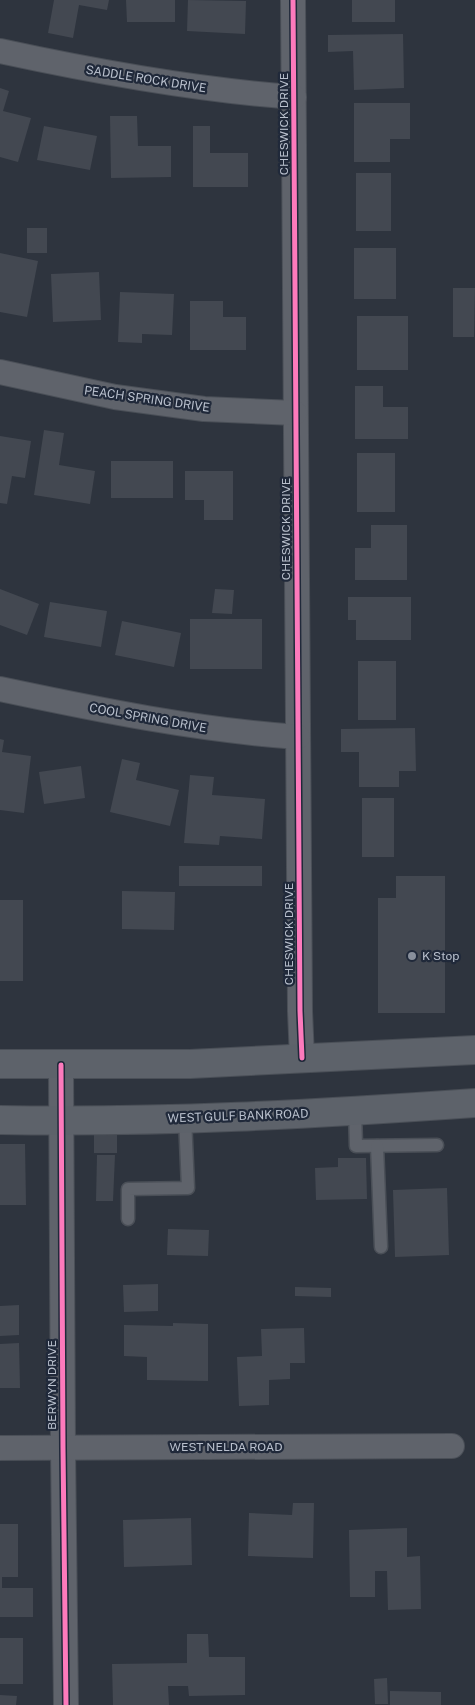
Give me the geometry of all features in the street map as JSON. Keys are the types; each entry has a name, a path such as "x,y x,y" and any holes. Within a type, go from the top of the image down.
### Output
{"main road":[{"path":"0,1064 190,1064 475,1050"},
{"name":"WEST GULF BANK ROAD","path":"0,1120 62,1121 355,1112 475,1103"}],"street":[{"name":"CHESWICK DRIVE","path":"293,0 295,413 302,1058"},
{"name":"SADDLE ROCK DRIVE","path":"0,51 145,80 254,94 294,97"},
{"name":"PEACH SPRING DRIVE","path":"0,372 124,398 204,409 295,413"},
{"name":"COOL SPRING DRIVE","path":"0,689 171,723 264,735 298,737"},
{"name":"BERWYN DRIVE","path":"61,1065 66,1705"},
{"name":"WEST NELDA ROAD","path":"0,1448 452,1446"}],"lane":[{"path":"355,1112 356,1146 437,1145"},
{"path":"128,1219 128,1189 188,1188 185,1118"},
{"path":"377,1146 381,1247"}],"building":[{"path":"54,0 109,0 107,10 79,5 73,38 48,33"},
{"path":"126,0 175,0 175,22 127,22"},
{"path":"188,0 246,1 245,34 187,31"},
{"path":"352,0 395,0 395,22 352,22"},
{"path":"403,34 404,88 354,90 353,51 328,52 328,35"},
{"path":"0,88 9,91 3,111 31,118 18,162 0,157"},
{"path":"354,103 410,103 410,139 390,139 390,162 354,162"},
{"path":"110,116 137,116 138,146 171,146 171,177 111,178"},
{"path":"44,126 97,136 90,170 37,160"},
{"path":"193,126 210,126 210,153 248,153 248,187 193,187"},
{"path":"356,173 391,173 391,231 356,231"},
{"path":"27,228 47,228 47,253 27,253"},
{"path":"354,248 396,248 396,299 354,299"},
{"path":"0,253 38,261 27,317 0,312"},
{"path":"99,272 101,320 53,322 51,274"},
{"path":"453,288 475,288 474,337 453,337"},
{"path":"120,292 174,294 172,335 142,334 142,343 118,342"},
{"path":"190,301 223,301 223,317 246,317 246,350 190,350"},
{"path":"357,316 408,316 408,370 357,370"},
{"path":"355,386 383,386 383,407 408,407 408,439 355,439"},
{"path":"44,430 64,433 59,465 95,471 90,504 34,495"},
{"path":"0,436 31,441 25,478 12,476 7,504 0,503"},
{"path":"357,453 395,453 395,512 357,512"},
{"path":"111,461 173,461 173,498 111,498"},
{"path":"185,471 233,471 233,520 204,520 204,500 185,500"},
{"path":"371,525 407,525 407,580 355,580 355,548 371,548"},
{"path":"0,589 39,604 27,635 0,625"},
{"path":"215,589 234,590 232,614 212,613"},
{"path":"348,597 411,597 411,640 356,640 356,620 348,620"},
{"path":"50,602 107,611 101,647 44,637"},
{"path":"190,619 262,619 262,669 190,669"},
{"path":"122,621 181,633 174,667 115,655"},
{"path":"358,661 396,661 396,720 358,720"},
{"path":"415,728 416,771 399,771 399,787 359,787 359,752 341,752 341,729"},
{"path":"0,739 4,740 2,752 31,756 24,813 0,810"},
{"path":"122,759 140,763 136,780 179,790 170,826 110,812"},
{"path":"81,766 85,798 44,804 39,772"},
{"path":"190,775 214,777 212,795 265,799 262,839 220,836 219,845 184,843"},
{"path":"362,798 394,798 394,857 362,857"},
{"path":"179,866 262,866 262,886 179,886"},
{"name":"K Stop","path":"396,876 445,876 445,1013 378,1013 378,898 396,898"},
{"path":"122,891 175,892 174,930 122,929"},
{"path":"0,900 23,900 23,981 0,981"},
{"path":"94,1130 117,1131 117,1153 94,1153"},
{"path":"0,1144 25,1144 26,1205 0,1205"},
{"path":"97,1155 115,1155 113,1201 96,1201"},
{"path":"338,1158 366,1158 367,1199 316,1200 315,1168 338,1167"},
{"path":"447,1188 449,1255 395,1257 393,1190"},
{"path":"168,1229 209,1230 208,1256 167,1255"},
{"path":"158,1284 158,1311 124,1312 123,1285"},
{"path":"295,1287 331,1288 331,1297 295,1296"},
{"path":"19,1305 19,1335 0,1336 0,1306"},
{"path":"173,1323 208,1324 208,1381 147,1380 147,1357 124,1356 124,1325 173,1326"},
{"path":"304,1328 305,1363 290,1363 290,1379 269,1380 269,1405 239,1406 237,1357 262,1356 261,1329"},
{"path":"19,1343 20,1388 0,1388 0,1344"},
{"path":"293,1503 314,1503 313,1558 248,1556 249,1513 292,1515"},
{"path":"191,1518 192,1565 124,1567 123,1520"},
{"path":"0,1524 18,1524 18,1577 2,1577 2,1588 33,1588 33,1617 0,1617"},
{"path":"407,1528 407,1557 420,1556 421,1609 388,1610 387,1571 375,1571 375,1597 350,1597 349,1530"},
{"path":"187,1634 208,1634 209,1657 245,1657 245,1695 189,1696 188,1686 168,1686 169,1705 113,1705 112,1664 187,1663"},
{"path":"0,1638 23,1638 23,1684 0,1684"},
{"path":"387,1678 388,1704 375,1704 374,1679"},
{"path":"390,1691 441,1692 441,1705 390,1705"},
{"path":"0,1695 17,1696 16,1705 0,1705"}],"cycle path":[{"path":"293,0 300,1011 302,1058"},
{"path":"61,1065 66,1705"}],"place":[{"name":"K Stop","path":"412,956"}]}
